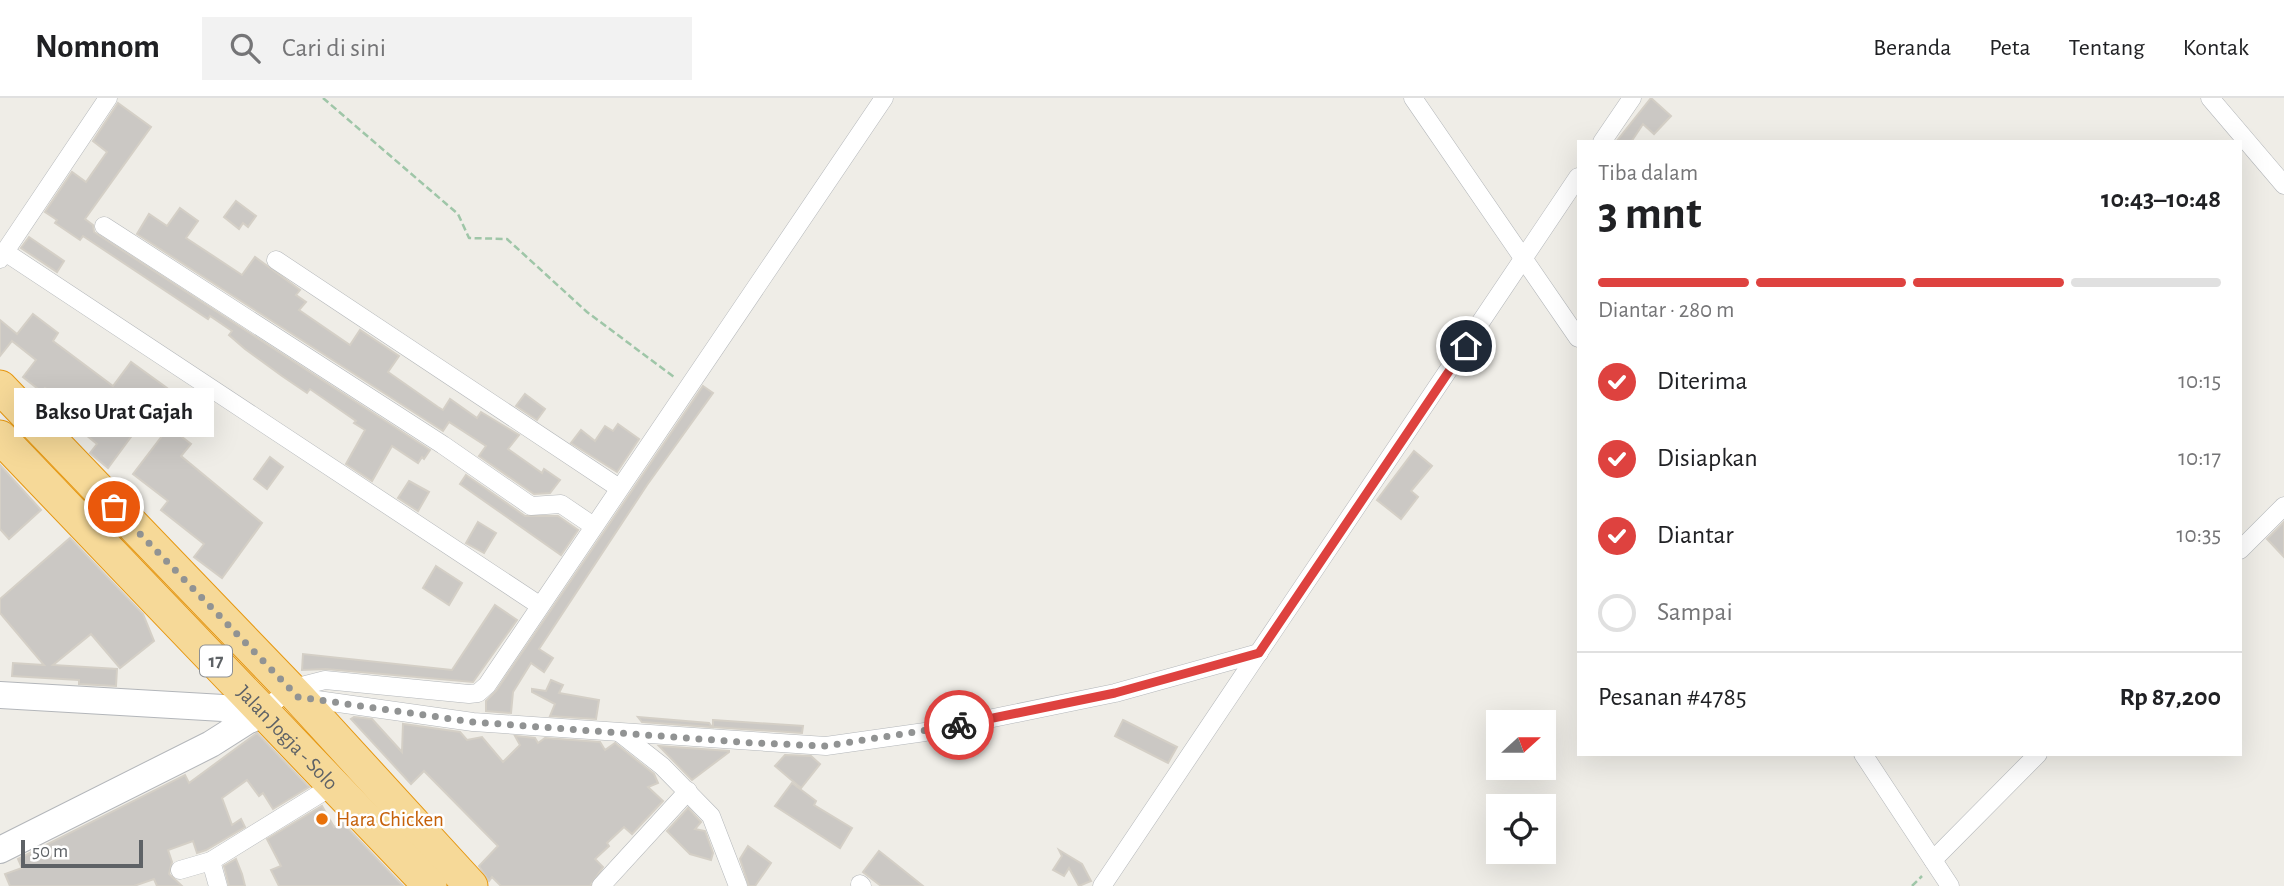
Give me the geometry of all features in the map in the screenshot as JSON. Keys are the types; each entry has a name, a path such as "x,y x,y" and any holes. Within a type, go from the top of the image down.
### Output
{"highway":[{"name":"Jalan Jogja - Solo","path":"0,387 294,693 471,886"},
{"name":"Jalan Jogja - Solo","path":"0,437 258,715 334,785 429,886"}],"street":[{"path":"108,98 2,256 539,605"},
{"path":"473,722 478,693 487,685 592,525 884,98"},
{"path":"1413,98 1577,337"},
{"path":"1603,140 1632,98"},
{"path":"2210,98 2284,185"},
{"path":"1102,886 1577,179"},
{"path":"104,226 399,415 531,506 561,504 592,525"},
{"path":"276,260 619,488"},
{"path":"2242,548 2284,506"},
{"path":"294,693 473,722 826,746 925,732 1115,693 1259,653"},
{"path":"0,850 211,744 294,693 325,680 478,693"},
{"path":"0,695 223,708 258,715"},
{"path":"620,733 688,791 711,816 738,886"},
{"path":"1864,756 1950,886"},
{"path":"1933,860 2036,756"},
{"path":"180,870 211,861 334,785"},
{"path":"601,886 688,791"},
{"path":"211,861 218,886"}],"path":[{"path":"323,98 458,214 469,238 507,239 587,312 687,387"}],"building":[{"path":"1651,98 1671,116 1654,134 1643,124 1632,140 1618,140"},
{"path":"118,103 151,127 85,219 93,225 94,232 430,450 424,459 422,457 418,463 392,446 372,481 346,464 365,430 354,423 356,421 310,389 307,393 282,376 245,349 229,335 232,331 210,316 208,319 83,236 80,240 55,223 57,220 45,212 72,172 86,182 107,152 93,141"},
{"path":"236,201 256,216 248,227 243,223 239,229 224,217"},
{"path":"180,208 198,221 186,238 242,275 255,257 300,290 296,295 306,302 299,310 350,345 360,330 399,356 388,372 443,410 450,399 477,418 481,412 519,435 508,449 542,473 544,469 560,480 550,493 534,494 479,456 486,446 449,422 443,431 137,234 149,214 167,226"},
{"path":"29,237 64,261 57,272 21,248"},
{"path":"33,314 58,333 53,341 113,386 131,362 167,388 108,468 90,453 97,444 80,430 88,419 45,388 42,392 23,377 36,360 12,341 0,356 0,320 17,334"},
{"path":"703,386 713,393 647,485 539,649 553,658 544,672 531,663 513,692 511,713 486,711 486,701 496,691"},
{"path":"525,394 545,409 537,420 516,406"},
{"path":"618,424 639,439 617,472 571,443 581,430 595,441 605,426 613,431"},
{"path":"169,427 191,444 181,456 262,523 222,578 194,557 204,544 161,510 168,501 133,474"},
{"path":"1414,451 1432,466 1411,491 1418,497 1401,519 1377,500"},
{"path":"270,457 283,467 267,489 254,479"},
{"path":"0,465 41,510 9,539 0,529"},
{"path":"466,475 525,516 558,516 578,530 561,555 460,484"},
{"path":"409,481 429,492 418,511 398,498"},
{"path":"478,522 496,533 484,553 466,543"},
{"path":"2284,522 2284,557 2267,539"},
{"path":"70,538 143,614 154,641 120,668 91,634 53,665 117,669 116,686 79,684 79,680 12,676 13,663 44,665 0,613 0,599"},
{"path":"436,566 462,583 449,605 423,588"},
{"path":"495,605 517,620 473,682 326,669 302,670 303,654 452,670"},
{"path":"551,680 563,685 559,693 599,700 596,719 550,716 555,704 532,692 532,689 546,691"},
{"path":"638,717 709,723 712,727 642,722"},
{"path":"351,719 372,719 402,752 403,724 460,732 467,740 482,737 503,762 520,745 515,736 535,738 538,743 545,738 600,742 605,750 615,743 654,774 658,783 648,787 663,801 632,834 624,827 607,843 609,846 595,859 603,867 590,886 501,886 492,877 489,881 479,866 498,846 424,771 411,784"},
{"path":"713,720 803,726 802,733 713,727"},
{"path":"1123,720 1177,747 1168,763 1115,736"},
{"path":"257,733 309,787 273,809 263,793 259,796 247,780 222,798 232,825 241,819 245,827 197,853 193,841 168,850 172,862 169,874 182,886 157,886 154,879 134,886 10,886 5,874 22,868 18,859 185,775 189,783"},
{"path":"659,746 729,751 729,752 692,780"},
{"path":"785,755 811,756 820,764 801,788 775,766"},
{"path":"792,783 816,801 814,805 852,828 840,848 775,806"},
{"path":"322,806 334,827 342,822 403,886 279,886 271,870 281,866 267,839"},
{"path":"688,808 701,822 695,829 705,831 713,853 711,860 690,854 667,831"},
{"path":"748,846 771,863 755,886 749,886 740,859"},
{"path":"1059,850 1082,864 1091,881 1079,886 1069,868 1064,876 1053,870 1062,856"},
{"path":"879,851 923,886 881,886 863,872"},
{"path":"236,859 245,886 229,886 224,866"}],"way so far":[{"path":"114,507 298,697 473,722 754,743 826,746 959,725"}],"place":[{"name":"Bakso Urat Gajah","path":"114,507"},
{"name":"Hara Chicken","path":"322,819"}],"route":[{"path":"959,725 1115,693 1259,653 1466,346"}]}
